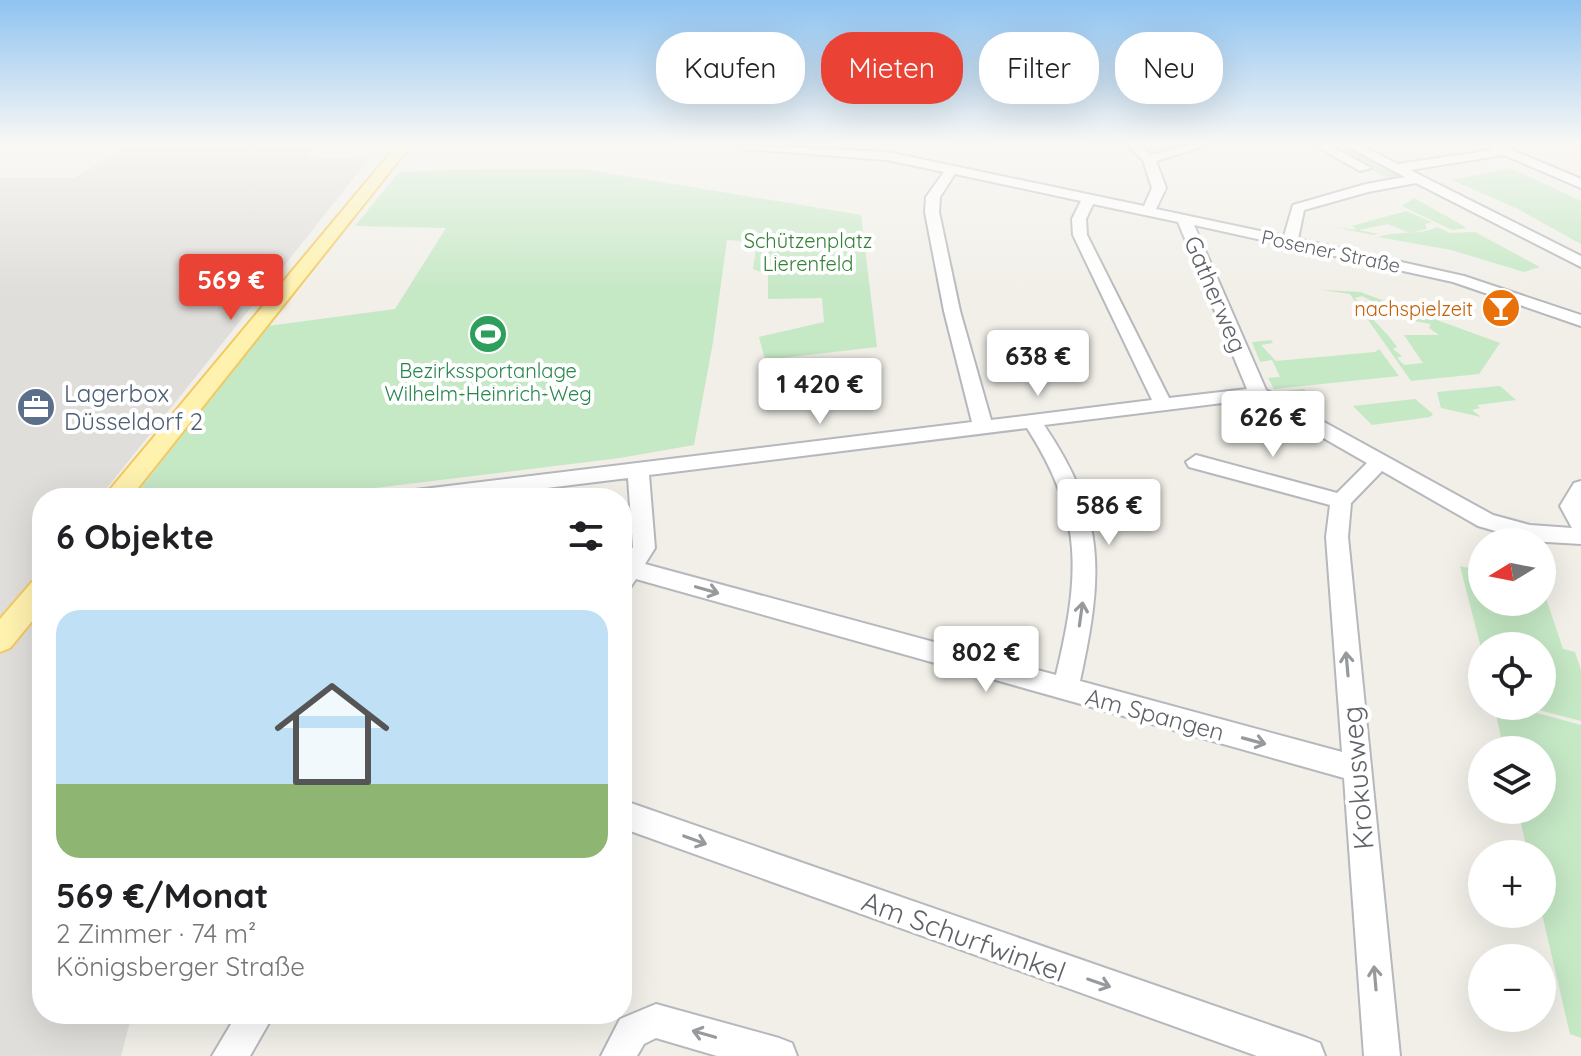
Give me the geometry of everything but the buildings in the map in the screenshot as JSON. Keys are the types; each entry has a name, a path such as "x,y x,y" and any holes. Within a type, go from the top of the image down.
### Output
{"main road":[{"path":"124,488 364,194"},
{"path":"0,640 32,601"}],"street":[{"path":"935,194 932,212 952,311 983,427"},
{"name":"Posener Straße","path":"1062,194 1458,279 1573,318"},
{"path":"1148,212 1156,194"},
{"path":"1290,242 1298,208 1351,194"},
{"path":"1449,194 1581,262"},
{"path":"1088,200 1079,219 1080,235 1163,404"},
{"name":"Gatherweg","path":"1184,219 1258,393"},
{"path":"1573,318 1581,298"},
{"path":"490,488 1258,393 1486,521 1530,533 1580,536 1571,506 1581,488"},
{"path":"1032,421 1067,479 1085,547 1081,619 1065,690"},
{"path":"1196,462 1341,501 1378,463"},
{"path":"632,567 644,548 638,470"},
{"name":"Krokusweg","path":"1341,501 1337,537 1382,1056"},
{"name":"Am Spangen","path":"632,576 1355,768"},
{"name":"Am Schurfwinkel","path":"632,818 1307,1056"},
{"path":"619,1056 630,1032 641,1022 656,1021 779,1056"},
{"path":"230,1056 251,1024"}],"shaded area":[{"path":"0,194 341,194 107,488 32,488 32,1024 129,1024 121,1056 0,1056"}],"green space":[{"name":"Bezirkssportanlage Wilhelm-Heinrich-Weg","path":"381,194 736,194 861,215 877,347 765,360 759,337 824,322 822,298 768,299 768,275 753,269 757,242 727,240 694,445 620,458 375,488 141,488 268,326 395,309 446,228 355,226"},
{"path":"1485,194 1567,194 1581,201 1581,244"},
{"path":"1414,198 1467,228 1452,230 1402,206"},
{"path":"1406,211 1432,222 1425,224 1427,229 1409,233 1388,224 1359,230 1378,234 1373,235 1334,227 1357,230 1352,226"},
{"path":"1437,227 1450,233 1475,232 1540,267 1524,272 1451,250 1378,237"},
{"path":"1322,290 1360,292 1500,343 1479,374 1411,381 1350,294","holes":["1362,296 1378,304 1387,316 1431,324 1429,328 1439,335 1404,335 1423,363 1404,365 1397,358 1402,356 1393,349 1397,347 1355,298"]},
{"path":"1271,340 1273,343 1261,345 1276,361 1375,352 1379,349 1399,376 1274,389 1268,378 1280,377 1272,360 1260,362 1252,342"},
{"path":"1500,386 1516,400 1477,405 1480,408 1472,410 1481,417 1441,408 1437,392"},
{"path":"1304,389 1325,411 1306,413 1276,392"},
{"path":"1415,399 1433,414 1430,417 1372,425 1353,406"},
{"path":"1460,566 1468,568 1468,597"},
{"path":"1473,616 1552,616 1563,649 1575,652 1581,670 1581,721 1556,715 1556,632 1477,632"},
{"path":"1556,718 1581,725 1581,1038 1570,1034 1556,974 1556,944 1549,944 1545,928 1556,928 1556,840 1525,840 1521,824 1556,824 1556,736 1501,736 1497,720"}],"place":[{"name":"nachspielzeit","path":"1501,308"},
{"name":"Bezirkssportanlage Wilhelm-Heinrich-Weg","path":"488,334"},
{"name":"Lagerbox Düsseldorf 2","path":"36,407"}],"park label":[{"name":"Schützenplatz Lierenfeld","path":"808,252"}]}
